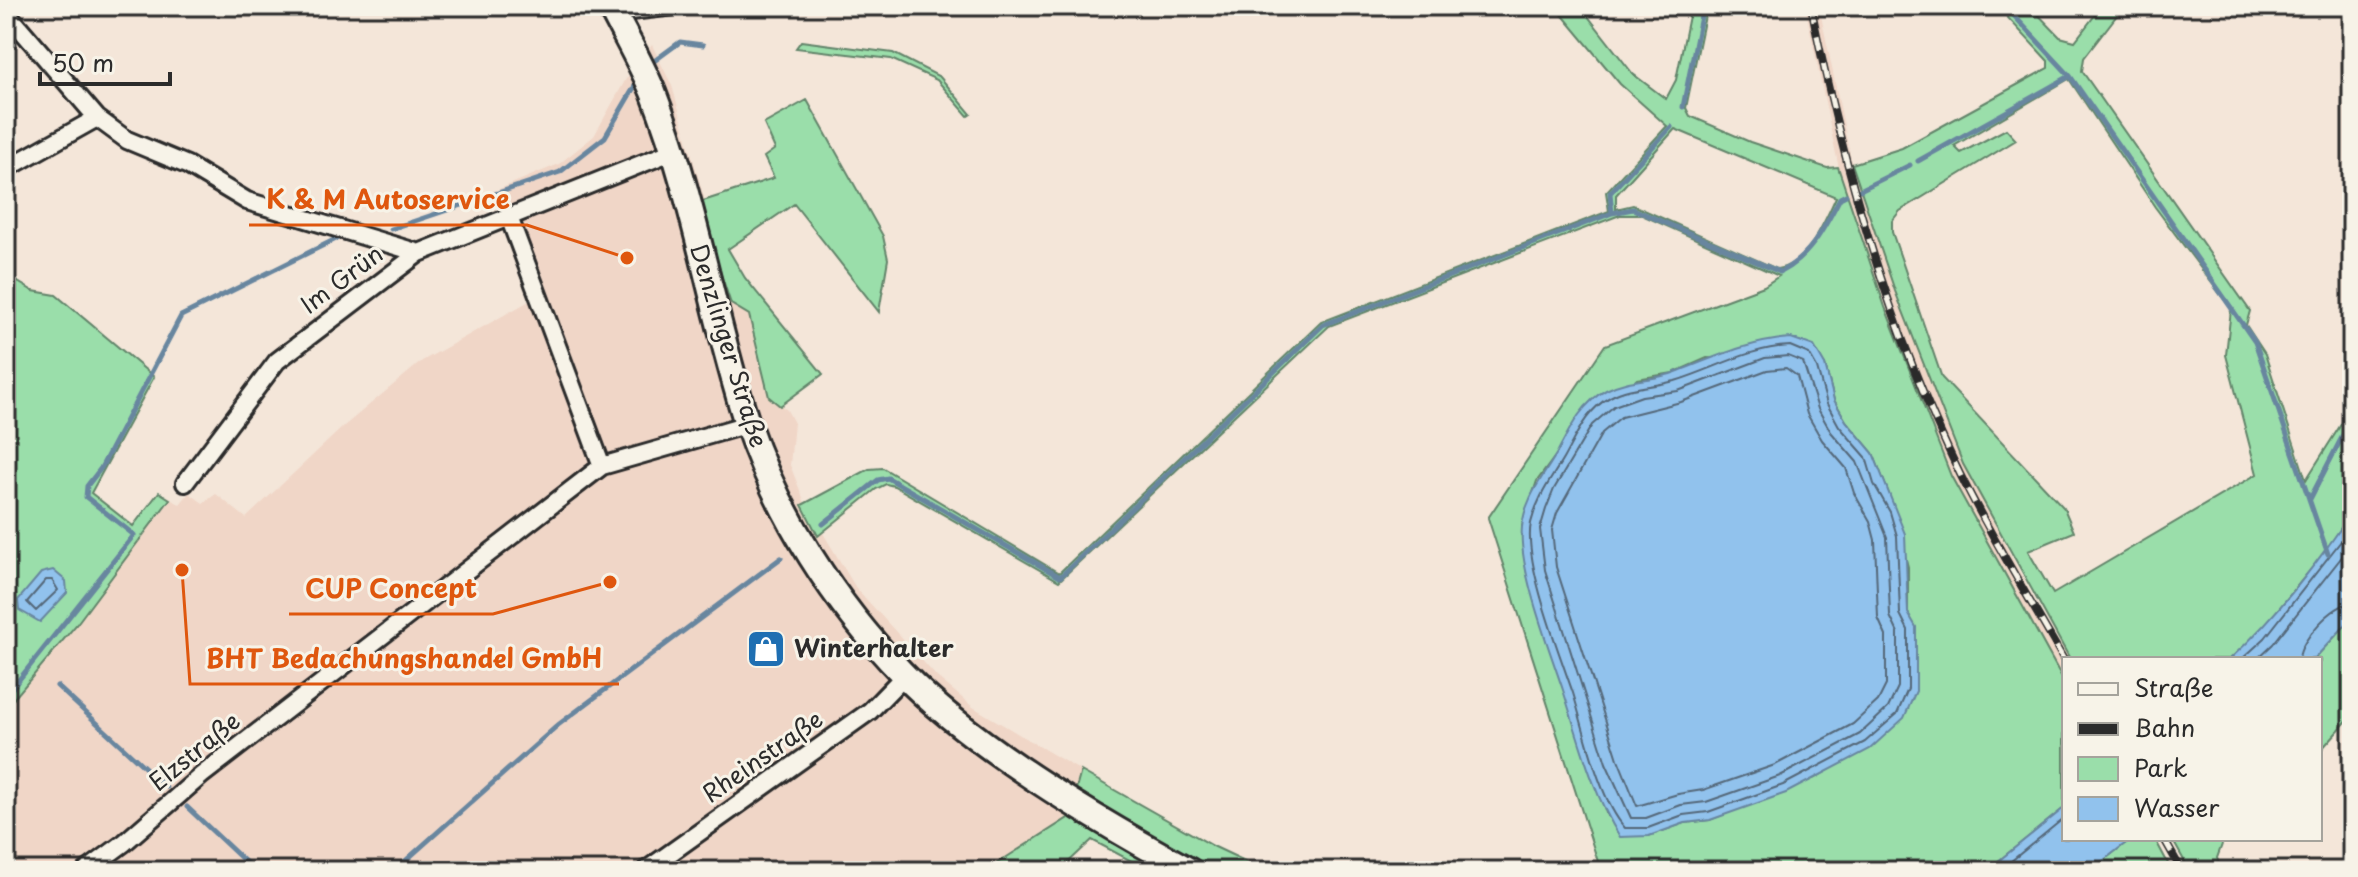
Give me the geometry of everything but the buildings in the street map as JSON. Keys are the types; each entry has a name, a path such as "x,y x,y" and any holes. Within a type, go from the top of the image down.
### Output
{"main road":[{"name":"Denzlinger Straße","path":"612,9 653,93 748,424 774,487 813,558 869,637 904,676 964,725 1088,811 1190,871"}],"street":[{"path":"612,9 675,6"},
{"path":"6,12 97,118 127,140 187,165 247,201 419,253"},
{"path":"6,169 97,118"},
{"name":"Im Grün","path":"185,483 277,361 419,253 671,152"},
{"path":"509,217 602,466"},
{"name":"Elzstraße","path":"86,871 124,843 202,775 602,466 748,424"},
{"name":"Rheinstraße","path":"645,871 870,711 904,676"}],"shaded area":[{"path":"1805,6 1819,6 1852,164 1895,291 1963,464 2041,613 2068,657 2062,657 2062,677 1951,476 1918,397 1841,178"},
{"path":"652,45 672,86 705,201 697,204 731,303 749,315 769,397 787,410 794,423 790,465 805,503 856,588 937,677 973,707 1081,771 1068,818 985,871 6,871 6,708 76,625 170,499 180,504 189,493 203,503 216,494 246,518 344,426 422,361 533,299 492,192 559,164 594,136 626,79"}],"green space":[{"path":"1555,6 1580,6 1633,74 1666,99 1676,80 1691,6 1707,6 1686,108 1690,116 1750,142 1827,168 1838,167 1885,307 1951,476 2062,677 2062,810 1986,871 1601,871 1488,518 1605,345 1764,286 1779,276 1642,215 1620,215 1329,326 1059,581 894,486 886,484 876,489 818,536 802,505 869,469 883,468 1059,573 1321,322 1609,211 1606,192 1667,126 1620,84","holes":["1675,129 1836,197 1806,251 1798,259 1777,269 1633,205 1616,209 1616,195","1707,358 1825,365 1834,400 1846,421 1873,453 1889,494 1908,567 1908,613 1916,628 1916,690 1842,762 1815,778 1710,820 1685,823 1649,836 1607,816 1527,574 1522,526 1537,481 1554,458 1637,379 1673,373"]},
{"path":"1997,6 2030,6 2060,37 2075,41 2102,6 2124,6 2084,58 2082,71 2250,311 2246,325 2265,354 2306,480 2352,407 2352,512 2325,552 2259,633 2232,657 2069,657 1963,464 1895,291 1852,164 1902,148 2048,68 2048,61","holes":["2069,79 2155,207 2231,309 2226,355 2257,474 2053,594 2028,551 2074,532 2064,508 1942,378 1892,232 1892,221 1900,211 2016,140 2006,129 1961,153 1954,146"]},
{"path":"801,41 893,53 940,77 971,114 968,116 937,80 891,59 796,48"},
{"path":"807,100 883,236 888,259 879,312 794,204 728,249 745,278 823,374 780,406 769,397 749,315 731,304 697,203 774,178 764,157 775,149 764,124"},
{"path":"6,267 18,282 33,291 56,295 154,377 91,493 133,526 159,492 170,499 76,625 6,708"},
{"path":"2352,618 2352,715 2322,749 2322,657 2316,657"},
{"path":"1081,771 1215,847 1266,871 1150,871 1092,840 1059,871 985,871 1068,818"},
{"path":"2128,841 2156,841 2172,871 2090,871"},
{"path":"2173,841 2223,841 2217,858 2222,871 2190,871"}],"water":[{"path":"1791,338 1814,346 1825,365 1834,400 1846,421 1873,453 1905,534 1908,613 1916,627 1916,691 1904,718 1870,749 1786,793 1710,820 1685,823 1649,836 1620,837 1594,784 1536,608 1522,544 1527,506 1578,417 1598,395 1623,383 1668,375 1746,346"},
{"path":"2352,512 2352,618 2316,657 2232,657 2264,625"},
{"path":"53,570 66,581 67,593 40,622 19,610 18,600 41,573"},
{"path":"2062,810 2062,841 2128,841 2090,871 1986,871"}],"waterway":[{"path":"1683,107 1703,6"},
{"path":"2005,6 2070,76 2255,342 2328,554"},
{"path":"650,64 680,42 703,45"},
{"path":"1918,161 2070,76"},
{"path":"391,229 560,172 605,137 639,79"},
{"path":"1612,213 1610,193 1671,127"},
{"path":"1860,190 1910,165"},
{"path":"823,524 878,480 888,478 1060,577 1323,325 1612,213 1633,209 1780,272 1808,250 1840,198 1846,195"},
{"path":"6,696 134,535 86,497 87,486 101,468 181,316 338,238"},
{"path":"2310,499 2352,418"},
{"path":"394,871 558,725 781,558"},
{"path":"57,686 166,787"},
{"path":"187,807 255,871"}],"railway":[{"path":"1811,6 1853,185 1911,361 1972,498 2062,657"},
{"path":"2165,841 2182,871"}],"place":[{"name":"K & M Autoservice","path":"627,258"},
{"name":"BHT Bedachungshandel GmbH","path":"182,570"},
{"name":"CUP Concept","path":"610,582"},
{"name":"Winterhalter","path":"766,649"}]}
